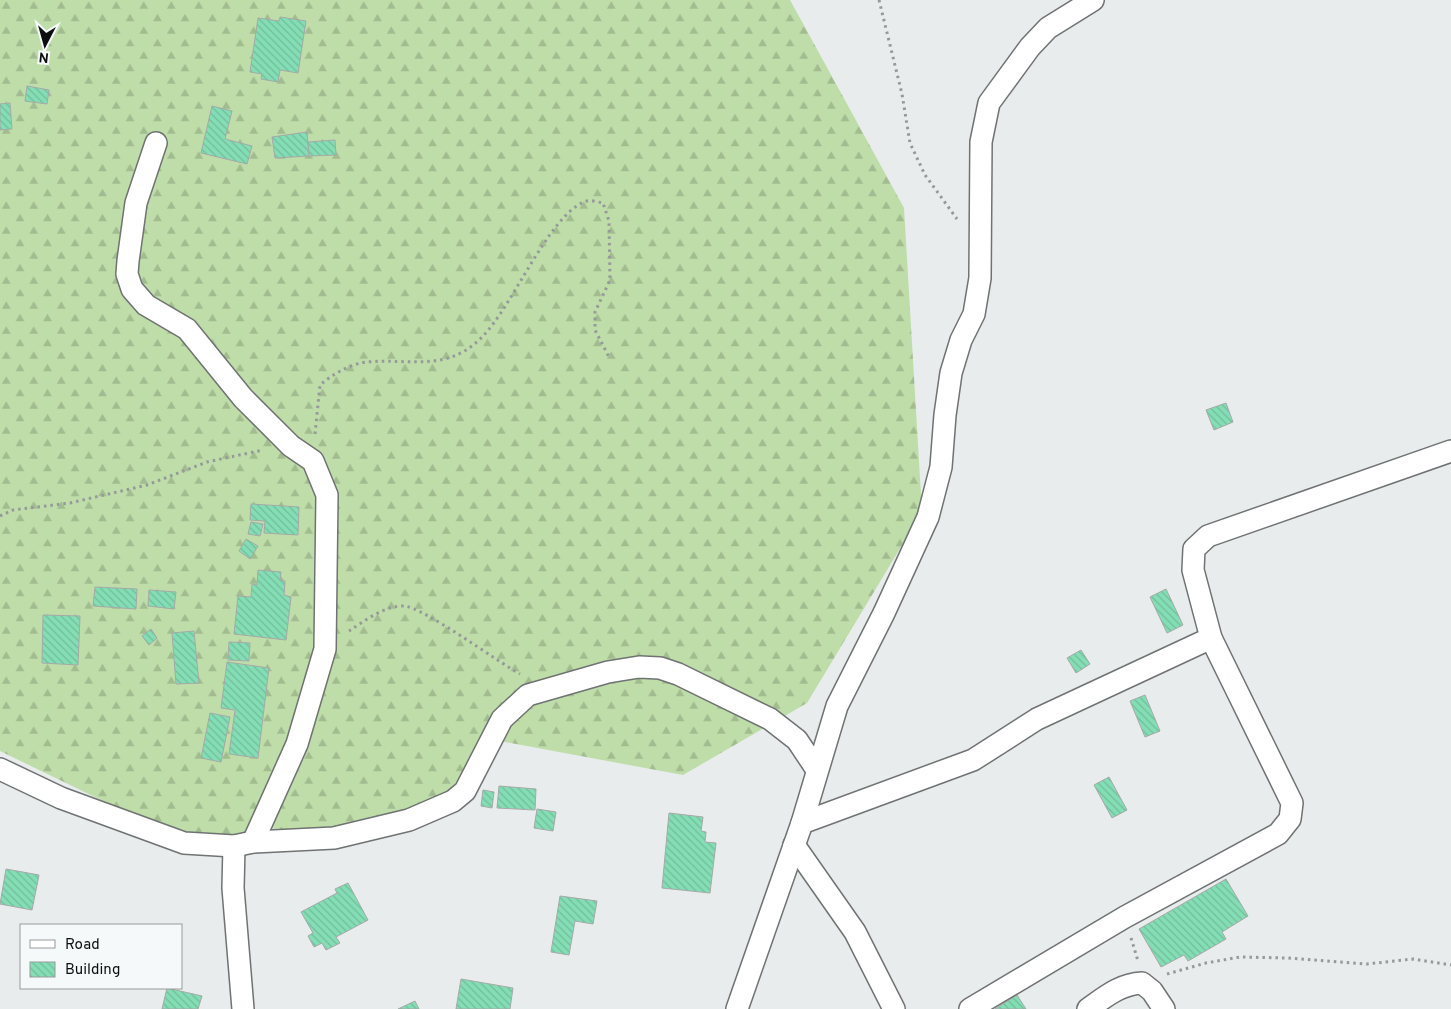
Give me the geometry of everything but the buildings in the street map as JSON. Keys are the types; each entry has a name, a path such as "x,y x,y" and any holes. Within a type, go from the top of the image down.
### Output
{"street":[{"path":"737,1009 802,824 837,706 884,612 928,516 941,467 944,415 951,373 961,340 974,314 980,278 981,142 989,103 1030,47 1048,28 1093,0"},
{"path":"156,143 136,203 127,274 132,289 146,305 186,329 243,398 291,446 313,461 327,495 325,649 297,744 243,844 233,888 243,1009"},
{"path":"970,1009 1125,917 1278,834 1290,819 1292,803 1211,638 1192,570 1194,549 1208,536 1451,451"},
{"path":"802,824 973,760 1037,720 1211,638"},
{"path":"0,769 62,798 184,843 243,844 334,838 410,820 453,801 464,791 502,720 528,695 608,672 639,668 660,668 678,674 770,720 797,740 818,770"},
{"path":"794,845 855,932 894,1009"},
{"path":"1088,1009 1111,992 1130,984 1142,983 1152,991 1164,1009"}],"path":[{"path":"879,0 900,85 910,143 925,175 981,252"},
{"path":"313,461 320,385 334,373 366,362 432,363 459,354 482,338 505,308 546,241 571,208 586,200 602,203 609,221 610,280 595,312 595,330 609,357"},
{"path":"0,516 14,510 70,503 147,485 206,462 255,451 291,446"},
{"path":"325,649 362,622 389,609 404,606 430,617 518,673 547,688"},
{"path":"1125,917 1142,983 1206,963 1240,957 1287,958 1367,964 1413,959 1451,965"}],"green space":[{"path":"0,0 790,0 904,208 922,512 807,703 683,775 489,739 444,798 366,823 291,832 271,828 227,840 169,833 0,751"}]}
